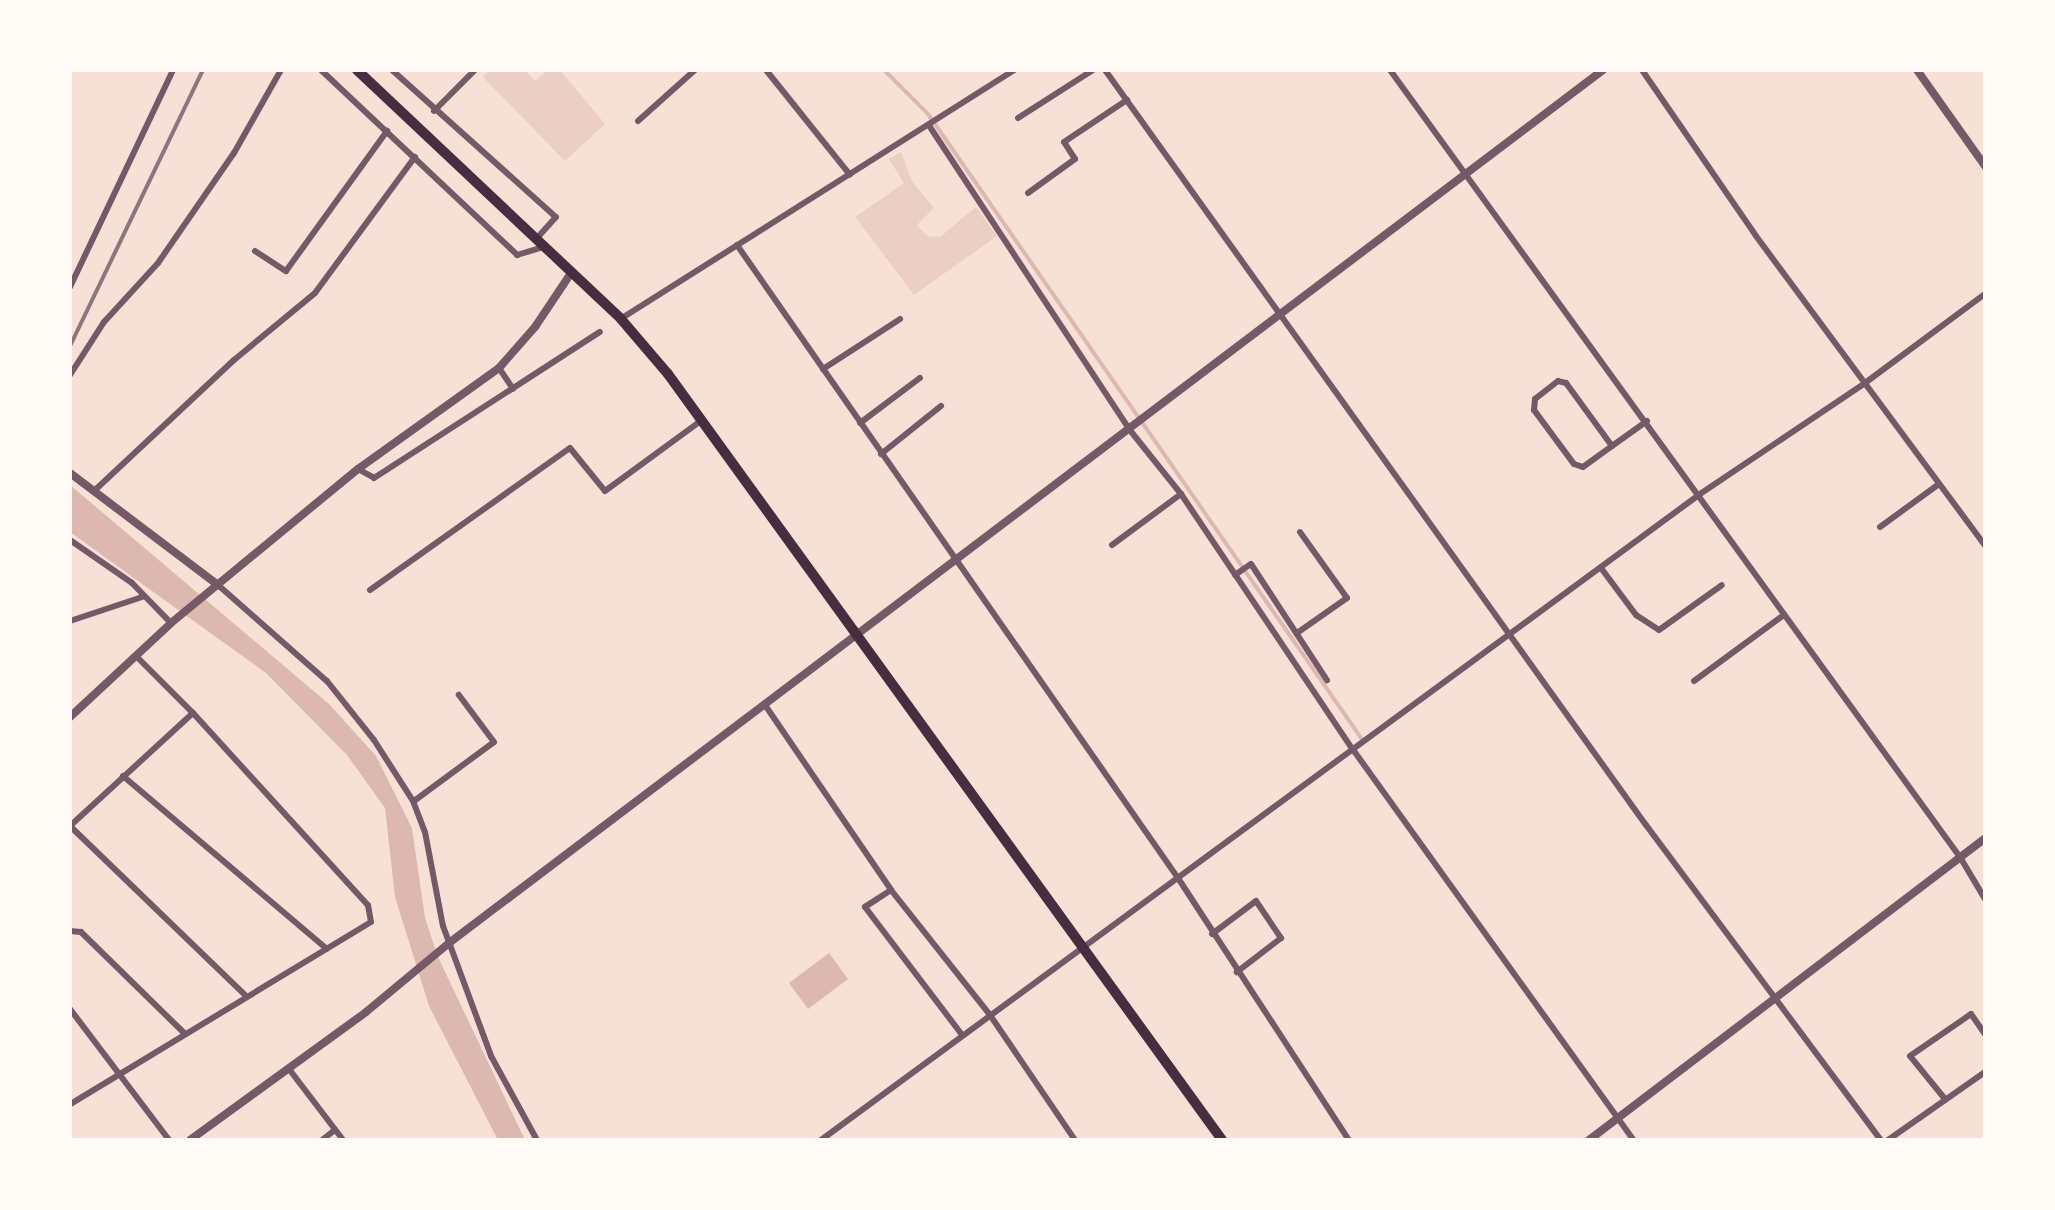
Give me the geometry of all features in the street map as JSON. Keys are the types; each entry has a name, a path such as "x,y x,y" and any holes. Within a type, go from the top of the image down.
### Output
{"main road":[{"path":"357,70 621,319 702,420 858,633 1222,1140"}],"street":[{"path":"70,287 173,70"},
{"path":"70,376 104,322 158,263 234,154 281,70"},
{"path":"321,70 517,254 539,243 556,218 512,174 392,70"},
{"path":"434,110 474,70"},
{"path":"638,121 695,70"},
{"path":"766,70 850,175"},
{"path":"621,319 1016,70"},
{"path":"1018,118 1092,70"},
{"path":"1105,70 1646,826 1884,1140 1985,1072"},
{"path":"1390,70 1700,494 1960,857 1985,900"},
{"path":"190,1140 1603,70"},
{"path":"1642,70 1985,546"},
{"path":"1917,70 1985,166"},
{"path":"1028,193 1075,158 1064,142 1127,100"},
{"path":"930,127 1130,429 1180,494 1354,751 1634,1140"},
{"path":"255,252 286,271 387,130"},
{"path":"93,492 234,360 315,294 415,157"},
{"path":"737,245 1178,878 1349,1140"},
{"path":"70,717 171,623 358,469 499,368 535,327 571,273"},
{"path":"821,1140 1700,494 1865,383 1985,294"},
{"path":"823,368 900,319"},
{"path":"358,469 374,478 600,332"},
{"path":"499,368 513,388"},
{"path":"860,423 920,378"},
{"path":"1612,446 1566,383 1558,381 1535,399 1534,410 1574,464 1583,467 1612,446 1646,421"},
{"path":"880,454 942,406"},
{"path":"370,590 570,448 605,492 702,420"},
{"path":"70,473 218,585 327,681 374,740 413,801 425,832 437,908 449,943 492,1056 537,1140"},
{"path":"1880,527 1938,484"},
{"path":"1112,545 1180,494"},
{"path":"1297,632 1347,598 1300,532"},
{"path":"70,540 132,583 171,623"},
{"path":"1234,575 1251,564 1328,680"},
{"path":"1601,568 1636,615 1659,630 1722,585"},
{"path":"70,621 142,597"},
{"path":"1694,681 1784,616"},
{"path":"70,1104 116,1072 371,922 368,905 136,656"},
{"path":"413,801 494,742 458,694"},
{"path":"765,705 891,890 990,1015 1075,1140"},
{"path":"193,713 70,826 246,996"},
{"path":"123,776 327,949"},
{"path":"1589,1140 1985,838"},
{"path":"891,890 865,908 962,1035"},
{"path":"1212,934 1256,901 1281,938 1237,972"},
{"path":"70,931 81,932 184,1033"},
{"path":"70,1009 169,1140"},
{"path":"1945,1098 1910,1056 1971,1014 1985,1034"},
{"path":"289,1068 342,1140"},
{"path":"322,1140 335,1130"}],"shaded area":[{"path":"489,70 525,70 535,81 547,70 560,70 605,124 565,161 483,77"},
{"path":"901,152 912,181 934,208 917,225 927,236 940,237 976,207 997,236 914,295 855,217 904,183 889,159"},
{"path":"70,485 329,704 376,756 412,828 425,918 438,957 525,1140 498,1140 429,1006 395,897 385,808 347,755 266,673 70,532"},
{"path":"829,953 848,979 808,1009 789,983"}],"waterway":[{"path":"884,70 928,114 1361,738"}],"railway":[{"path":"70,346 203,70"}]}
